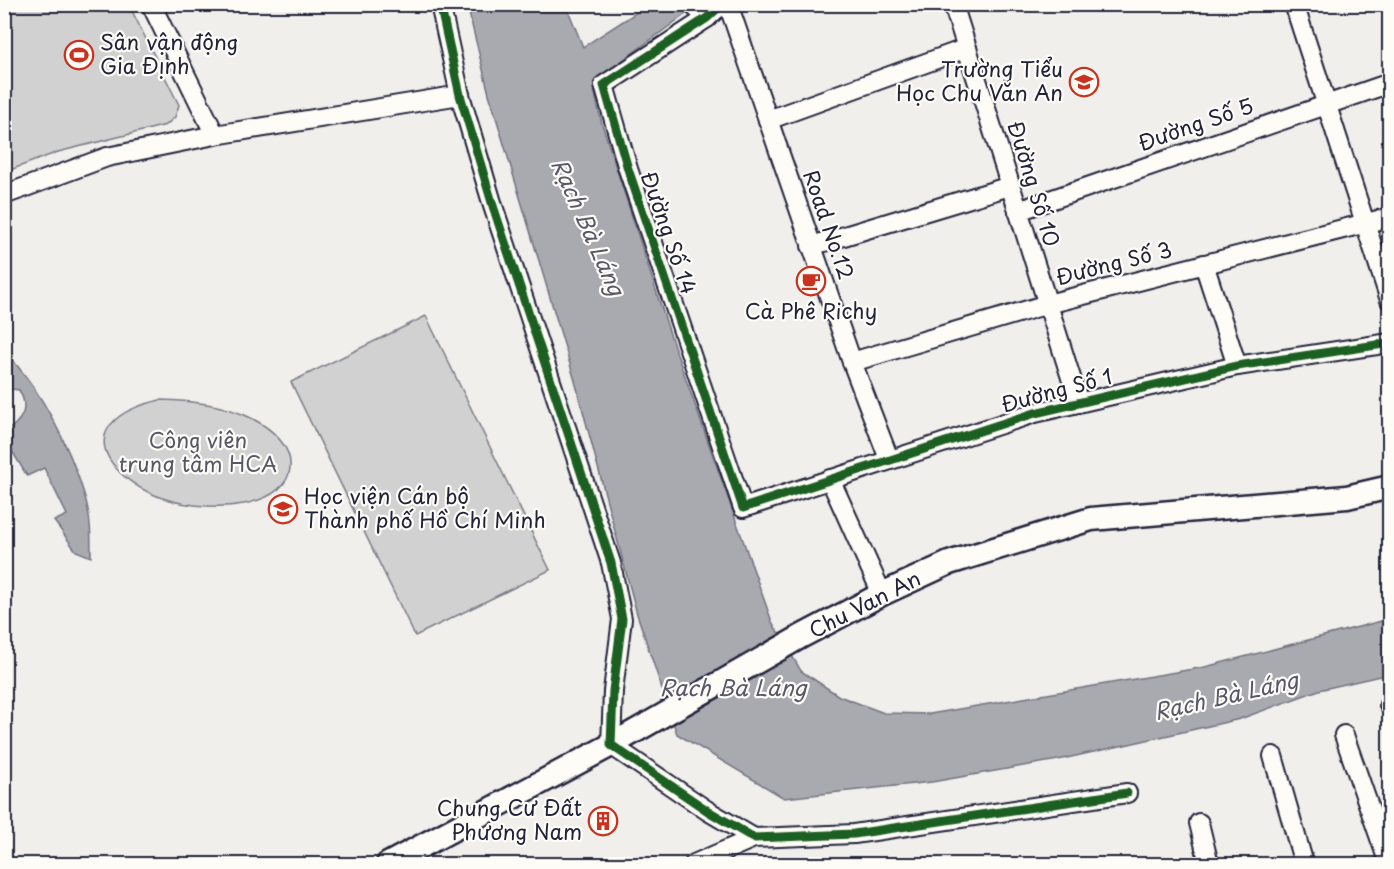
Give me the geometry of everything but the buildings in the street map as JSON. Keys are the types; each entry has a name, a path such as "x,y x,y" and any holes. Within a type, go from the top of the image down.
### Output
{"street":[{"path":"151,4 215,135"},
{"path":"440,4 460,95 493,206 611,563 622,619 613,691 611,745 708,811 754,838"},
{"path":"692,5 707,18 722,4"},
{"name":"Road No.12","path":"728,4 852,362 889,459"},
{"name":"Đường Số 10","path":"953,4 1079,403"},
{"path":"1294,4 1389,300"},
{"name":"Đường Số 14","path":"707,18 604,85 628,169 743,508"},
{"path":"768,120 967,48"},
{"name":"Đường Số 5","path":"1018,211 1389,82"},
{"path":"4,195 107,157 215,135 460,95"},
{"path":"811,246 1010,186"},
{"name":"Đường Số 3","path":"852,362 1048,304 1389,217"},
{"path":"1204,264 1237,366"},
{"name":"Đường Số 1","path":"743,508 1035,413 1237,366 1389,343"},
{"path":"830,479 882,594"},
{"name":"Chu Van An","path":"388,864 611,745 802,636 882,594 949,563 1091,519 1347,497 1389,487"},
{"path":"1344,735 1389,864"},
{"path":"1273,756 1304,864"},
{"path":"694,864 754,838 855,834 1127,793"},
{"path":"1199,823 1209,864"}],"green space":[{"name":"Sân vận động Gia Định","path":"4,5 129,5 179,105 175,117 166,125 58,152 5,172"},
{"path":"426,316 550,570 415,636 291,382"},
{"name":"Công viên trung tâm HCA","path":"160,400 208,404 253,419 281,442 288,454 290,467 287,479 278,489 264,498 233,505 184,504 140,488 112,463 106,453 104,442 107,431 120,416 136,407"}],"water":[{"name":"Rạch Bà Láng","path":"467,5 566,5 583,47 648,5 698,5 596,80 594,90 602,124 672,340 772,622 801,671 839,696 884,713 930,714 1205,667 1389,619 1389,674 1319,690 1240,719 1058,760 932,782 784,798 677,734 637,614 575,381 489,94"},
{"path":"5,352 31,383 53,420 71,458 87,505 91,557 76,551 54,521 67,515 44,468 27,476 5,439 5,432 23,414 24,403 19,390 5,388"}],"cycle path":[{"path":"440,4 460,95 493,206 611,563 622,619 613,691 611,745 708,811 754,838 854,834 1127,793"},
{"path":"722,4 707,18 604,85 628,169 743,508 1035,413 1237,366 1390,343"}],"place":[{"name":"Sân vận động Gia Định","path":"79,55"},
{"name":"Trường Tiểu Học Chu Văn An","path":"1084,82"},
{"name":"Cà Phê Richy","path":"811,281"},
{"name":"Học viện Cán bộ Thành phố Hồ Chí Minh","path":"283,509"},
{"name":"Chung Cư Đất Phương Nam","path":"603,821"}]}
